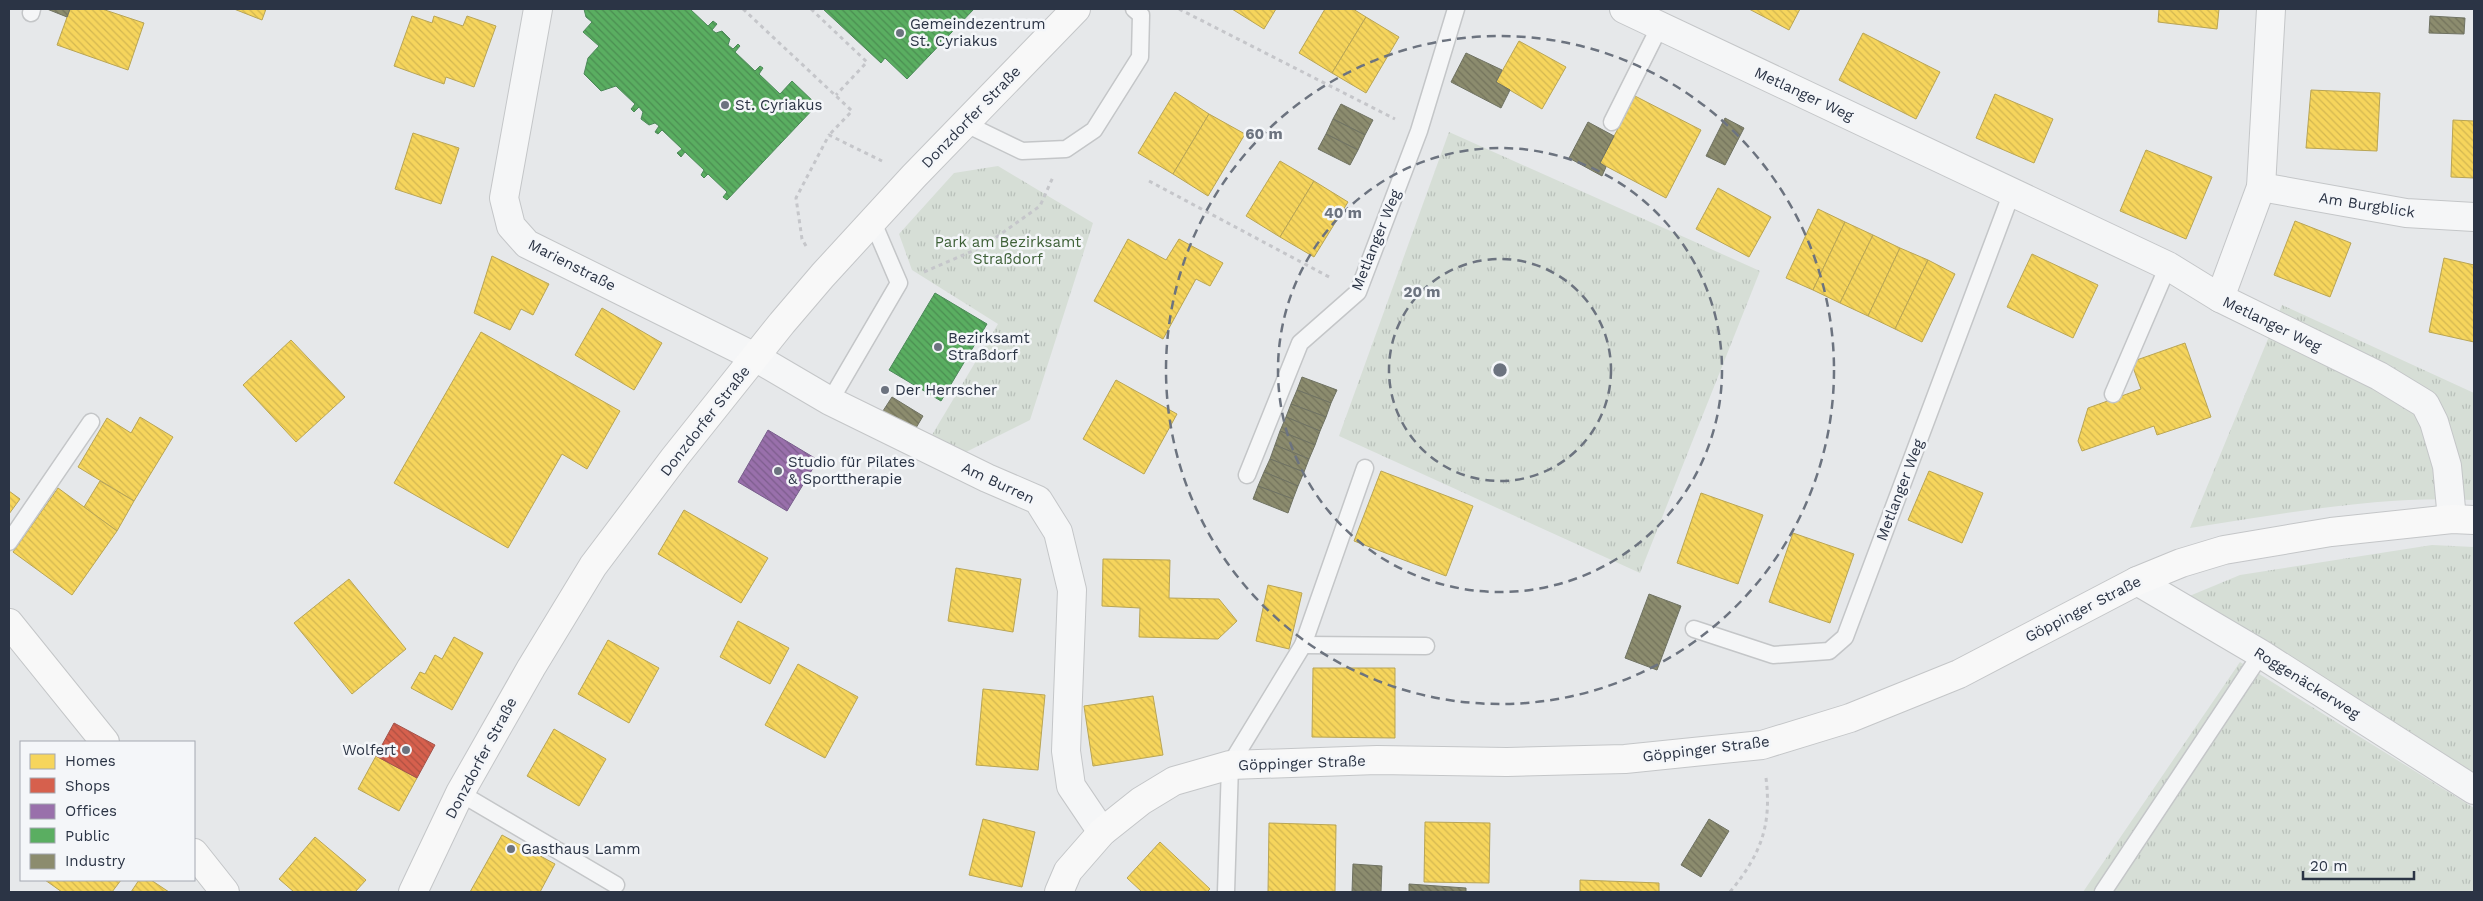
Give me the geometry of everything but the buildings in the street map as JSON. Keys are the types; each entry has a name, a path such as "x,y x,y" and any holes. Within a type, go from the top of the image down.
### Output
{"main road":[{"name":"Donzdorfer Straße","path":"413,892 460,793 531,668 594,566 676,457 823,275 964,123 1076,9"},
{"name":"Göppinger Straße","path":"1059,892 1068,871 1102,832 1141,801 1174,781 1230,765 1377,760 1507,762 1625,759 1762,745 1850,718 1959,674 2137,581 2181,563 2224,550 2331,532 2463,519"},
{"path":"9,623 104,741"},
{"path":"195,854 226,892"}],"street":[{"name":"Marienstraße","path":"538,9 504,198 511,226 527,244 756,357"},
{"name":"Metlanger Weg","path":"1624,9 2168,266 2220,298 2378,376 2425,404 2434,422 2463,519"},
{"path":"2220,298 2261,187 2271,9"},
{"name":"Am Burgblick","path":"2261,187 2406,213 2474,217"},
{"name":"Am Burren","path":"756,357 830,402 978,474 1038,500 1058,532 1072,590 1066,751 1071,786 1102,832"},
{"name":"Roggenäckerweg","path":"2137,581 2261,654 2474,790"}],"lane":[{"path":"964,123 1022,151 1066,149 1094,130 1140,57 1141,15 1134,9"},
{"name":"Metlanger Weg","path":"1247,475 1300,342 1358,292 1419,131 1456,9"},
{"path":"1612,122 1660,26"},
{"name":"Metlanger Weg","path":"1694,629 1773,655 1830,651 1845,637 2012,192"},
{"path":"830,402 899,283 872,220"},
{"path":"2112,394 2168,266"},
{"path":"9,542 90,422"},
{"path":"1226,892 1230,765 1303,645 1366,468"},
{"path":"1303,645 1426,646"},
{"path":"2103,892 2261,654"},
{"path":"460,793 616,885"}],"path":[{"path":"743,9 852,111 829,135 796,198 802,239 823,275"},
{"path":"811,9 867,62 836,96"},
{"path":"1179,9 1419,131"},
{"path":"829,135 914,176"},
{"path":"899,283 984,246 1040,206 1066,149"},
{"path":"1149,181 1358,292"},
{"path":"1730,892 1749,868 1766,828 1767,791 1762,745"}],"green space":[{"path":"1449,132 1760,271 1640,573 1339,436"},
{"name":"Park am Bezirksamt Straßdorf","path":"998,166 1093,223 1030,420 962,454 932,435 998,324 912,270 899,234 954,173"},
{"path":"2282,305 2474,393 2474,500 2402,500 2367,503 2190,528"},
{"path":"2432,545 2474,547 2474,787 2187,597 2240,575"},
{"path":"2240,662 2474,808 2474,892 2083,892"}],"place":[{"name":"Gemeindezentrum St. Cyriakus","path":"900,33"},
{"name":"St. Cyriakus","path":"725,105"},
{"name":"Bezirksamt Straßdorf","path":"938,347"},
{"name":"Der Herrscher","path":"885,390"},
{"name":"Studio für Pilates & Sporttherapie","path":"778,471"},
{"name":"Wolfert","path":"406,750"},
{"name":"Gasthaus Lamm","path":"511,849"}]}
